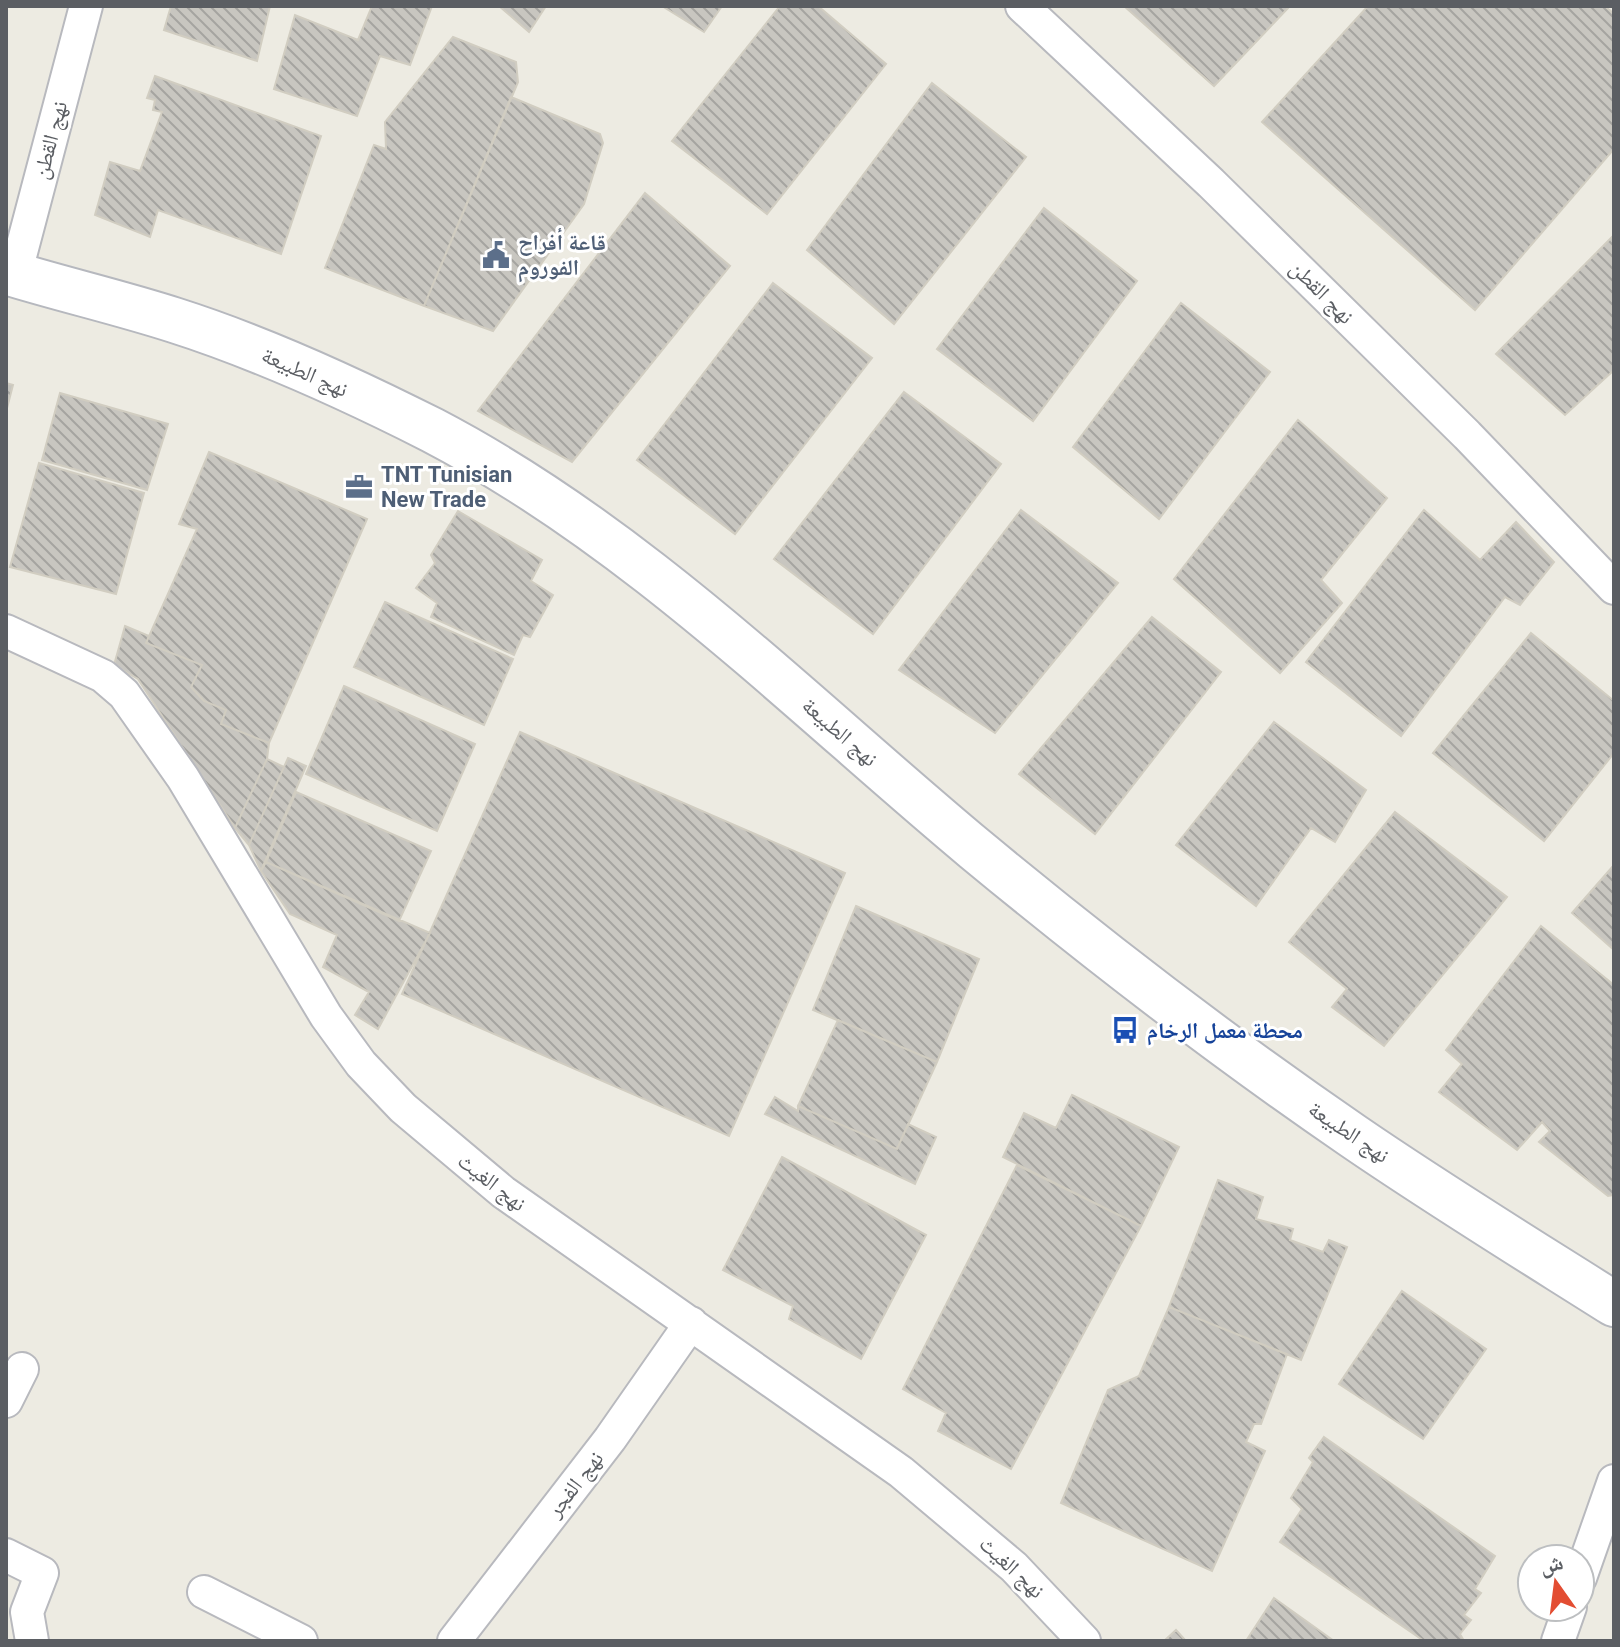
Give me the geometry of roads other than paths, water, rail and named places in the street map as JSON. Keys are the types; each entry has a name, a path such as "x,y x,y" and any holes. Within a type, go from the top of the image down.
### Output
{"street":[{"name":"نهج القطن","path":"11,274 86,6"},
{"name":"نهج القطن","path":"1022,6 1211,183 1467,435 1614,588"},
{"name":"نهج الطبيعة","path":"11,274 176,320 265,353 432,431 499,469 616,547 681,596 976,850 1194,1023 1354,1137 1614,1304"},
{"name":"نهج الغيث","path":"6,631 103,676 124,694 183,778 326,1016 361,1064 403,1108 503,1192 901,1472 1014,1567 1084,1641"},
{"name":"نهج الفجر","path":"454,1641 610,1439 691,1323"},
{"path":"6,1401 22,1369"},
{"path":"1592,1543 1614,1481"},
{"path":"6,1555 42,1573 27,1612 32,1641"},
{"path":"204,1592 301,1641"}],"place":[{"name":"قاعة أفراح الفوروم","path":"496,255"},
{"name":"TNT Tunisian New Trade","path":"359,487"},
{"name":"محطة معمل الرخام","path":"1125,1030"}]}
